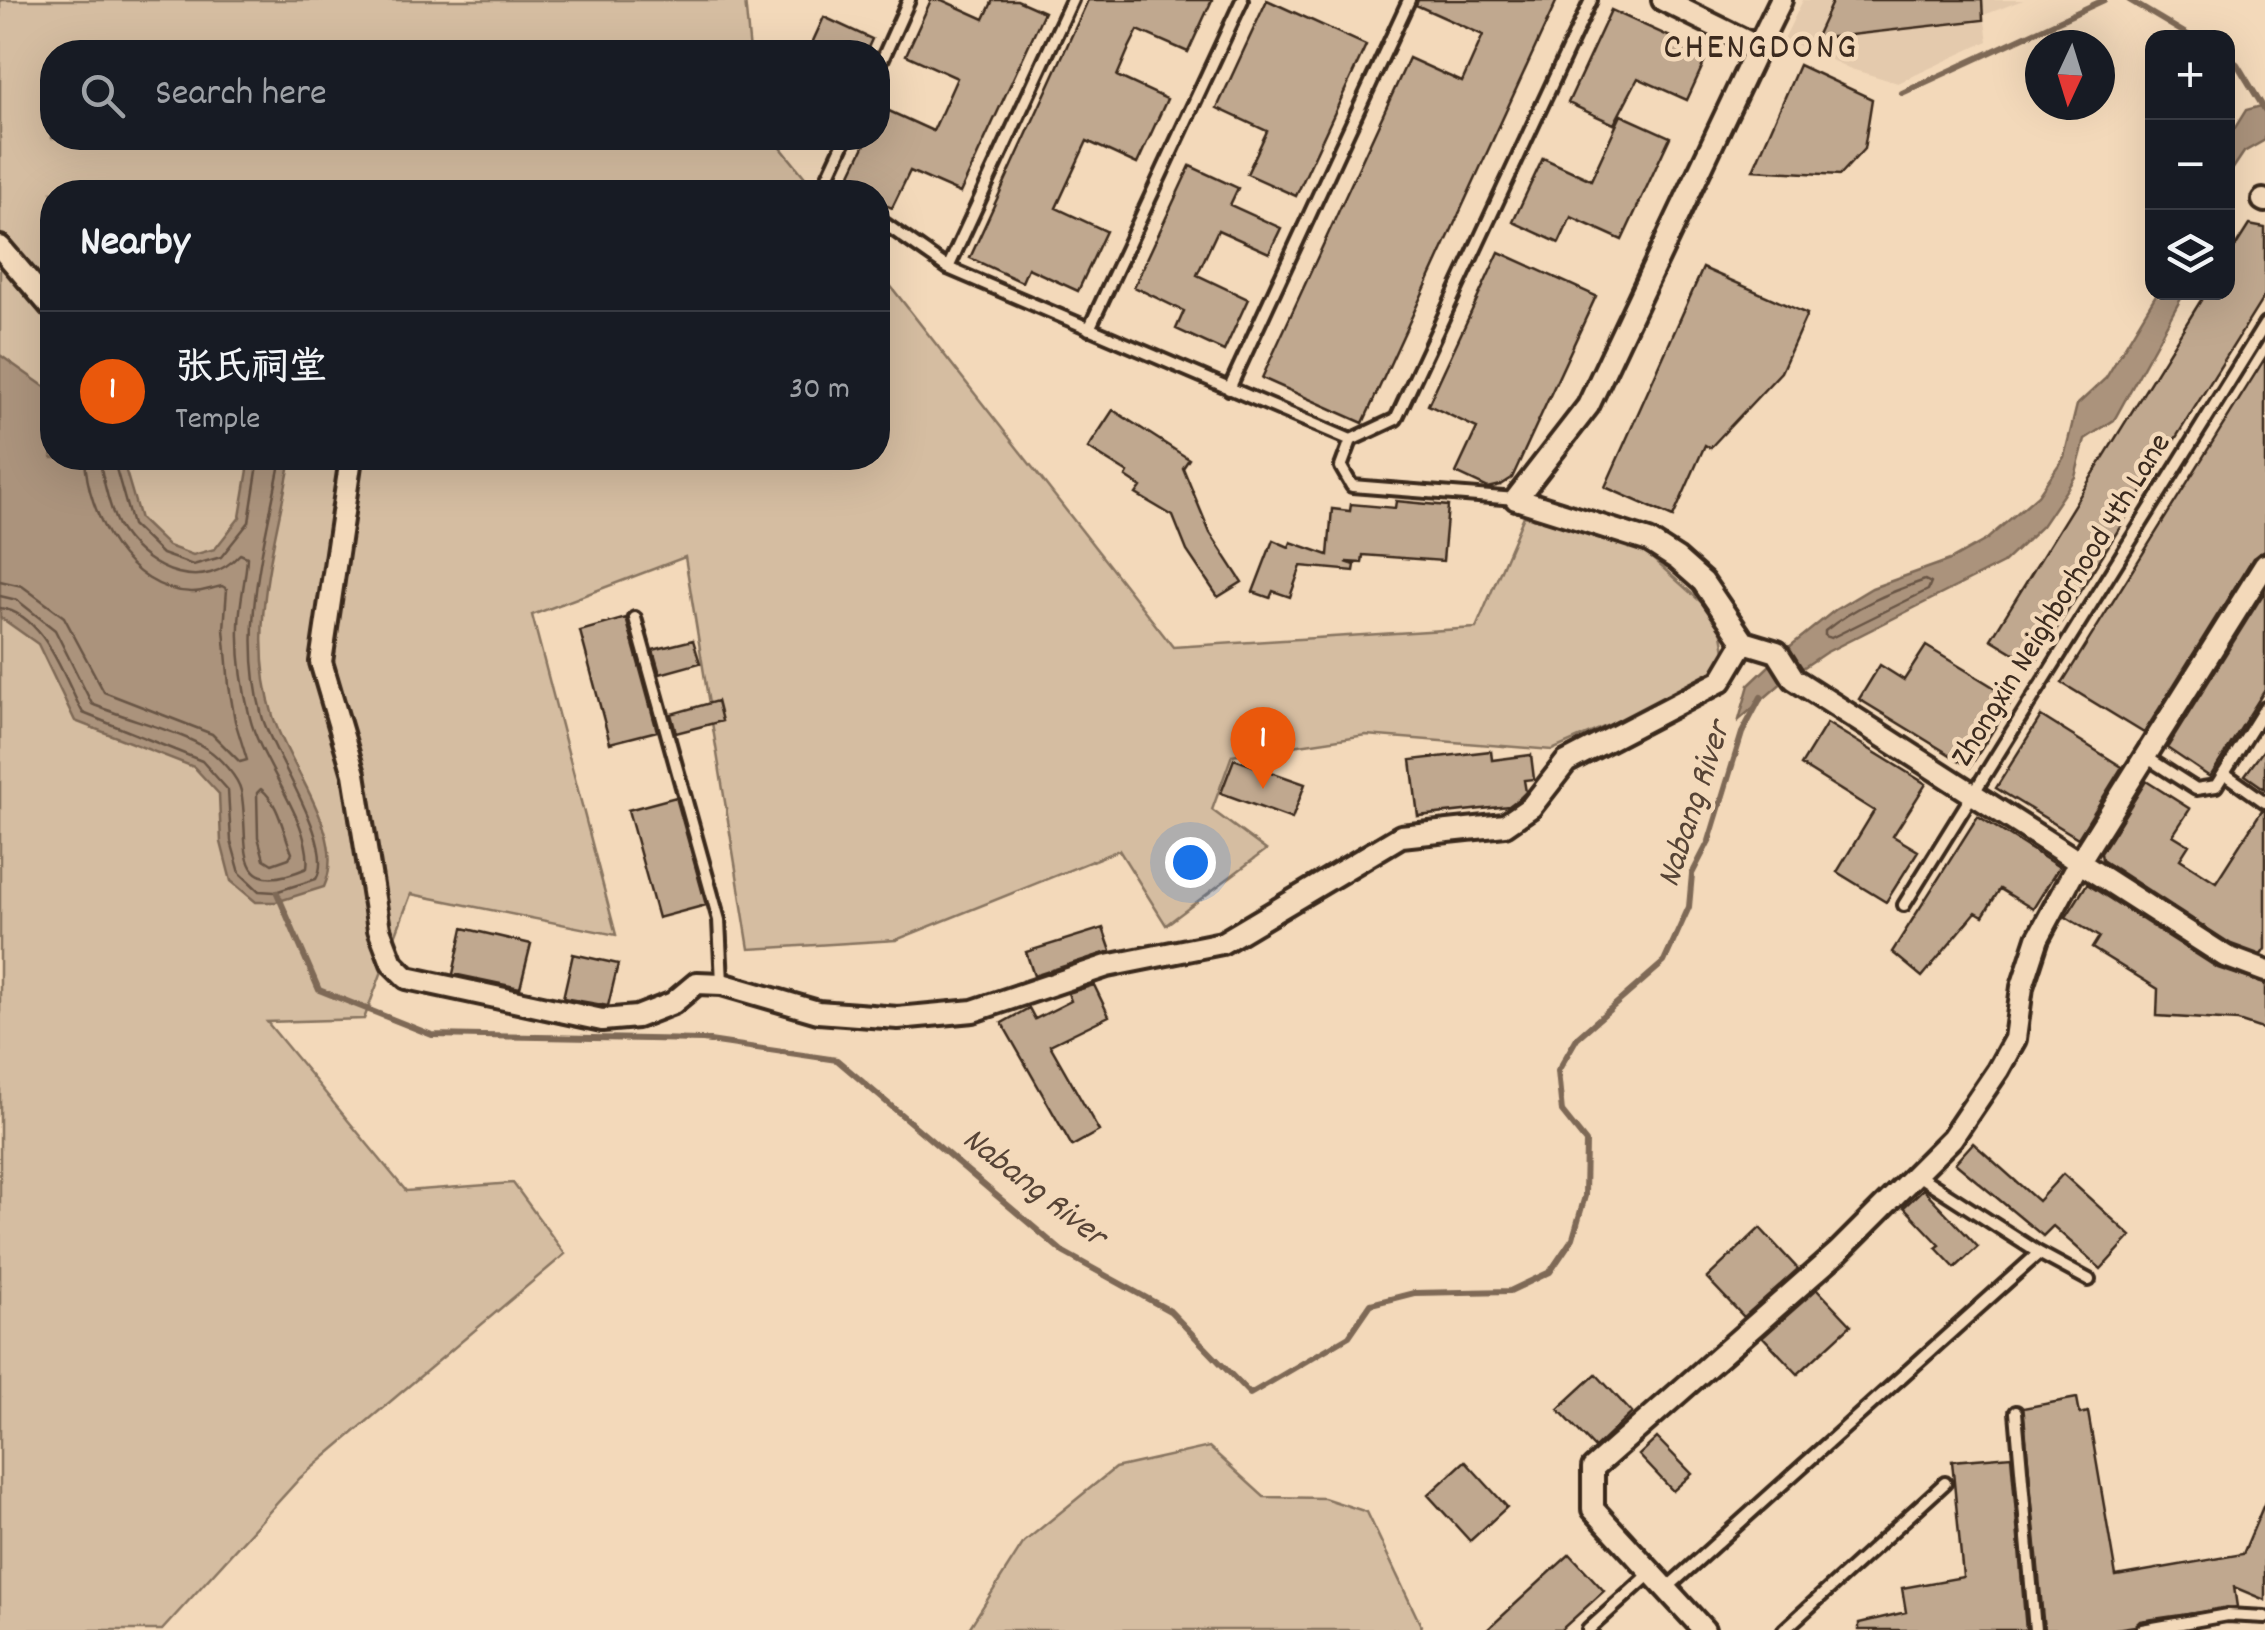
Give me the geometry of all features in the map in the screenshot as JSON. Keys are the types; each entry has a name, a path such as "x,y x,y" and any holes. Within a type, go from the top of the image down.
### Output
{"street":[{"path":"1663,0 1758,46"},
{"path":"1780,0 1588,406 1516,499 1649,541 1703,582 1744,642 1777,652 1794,678 2225,956 2265,972"},
{"path":"0,247 40,294"},
{"path":"349,470 321,662 354,774 380,929 392,963 408,978 602,1020 637,1017 673,1003 697,984 722,984 818,1012 898,1018 973,1011 1107,966 1222,943 1401,836 1505,825 1531,808 1566,762 1722,682 1744,642"},
{"path":"1704,1630 1593,1509 1593,1468 1838,1252 1952,1138 2015,1039 2022,987 2038,938 2079,862 2265,565"}],"lane":[{"path":"890,43 910,0"},
{"path":"948,268 1072,0"},
{"path":"1090,329 1242,0"},
{"path":"1229,388 1409,0"},
{"path":"1516,499 1352,486 1341,467 1351,440 1396,419 1591,0"},
{"path":"826,180 840,150"},
{"path":"890,227 948,268 1351,440"},
{"name":"Zhongxin Neighborhood 4th Lane","path":"1904,905 2265,324"},
{"path":"635,618 719,920 722,984"},
{"path":"2145,756 2196,789 2216,786 2265,708"},
{"path":"2224,773 2265,802"},
{"path":"1916,1174 2039,1253 2089,1280"},
{"path":"1666,1589 2039,1253"},
{"path":"2016,1412 2035,1630"},
{"path":"1784,1630 1945,1483"},
{"path":"1588,1630 1651,1572"},
{"path":"2142,1630 2228,1615 2265,1617"}],"shaded area":[{"path":"0,0 745,0 749,40 40,40 40,150 783,150 807,180 40,180 40,470 890,470 890,285 1173,647 1476,628 1524,516 1635,543 1719,618 1729,672 1552,750 1366,735 1232,755 1212,810 1266,850 1166,925 1119,850 896,940 749,949 685,557 532,615 616,935 411,894 364,1019 267,1022 406,1191 513,1183 565,1254 300,1478 162,1630 0,1630"},
{"path":"1803,0 2023,0 1984,15 1988,41 1898,83 1851,69 1784,39"},
{"path":"1209,1447 1264,1497 1324,1498 1367,1512 1423,1630 968,1630 1024,1542 1115,1468"}],"water":[{"path":"2265,105 2265,140 2244,152 2235,166 2235,128 2246,110"},
{"path":"2153,300 2180,300 2114,420 2085,439 2075,477 2042,526 2003,563 1825,653 1785,680 1739,720 1749,685 1835,610 1872,588 1950,560 1986,540 2038,495 2064,457 2077,405 2106,378"},
{"path":"0,355 40,383 40,470 126,470 140,519 168,546 193,555 215,549 240,517 248,470 289,470 266,586 262,651 273,716 313,801 328,845 329,867 324,887 276,902 256,902 231,881 221,842 219,794 194,767 75,721 38,644 0,617"}],"building":[{"path":"931,0 942,0 984,19 993,0 1017,0 1044,12 960,193 910,171 892,208 890,180 848,180 862,150 890,150 890,111 933,131 957,78 906,55"},
{"path":"1088,0 1212,0 1188,52 1138,30 1129,48 1117,76 1167,99 1137,164 1087,141 1056,208 1106,231 1078,291 1028,268 1022,282 970,258"},
{"path":"1267,0 1366,45 1296,196 1247,174 1267,131 1217,108"},
{"path":"1418,0 1557,0 1363,423 1262,378 1409,58 1462,82 1483,35 1416,5"},
{"path":"1833,0 1982,0 1983,20 1815,39"},
{"path":"1611,10 1708,54 1687,100 1638,78 1614,124 1568,103"},
{"path":"824,17 872,39 872,40 813,40"},
{"path":"1799,65 1872,99 1864,149 1840,175 1753,170"},
{"path":"1621,115 1670,137 1622,240 1571,217 1559,243 1513,222 1543,158 1591,180"},
{"path":"1190,166 1238,188 1230,205 1281,228 1269,253 1218,230 1197,275 1248,299 1224,351 1176,329 1184,311 1134,287"},
{"path":"2249,225 2265,228 2265,295 2034,665 1991,639 2201,300 2235,300 2235,247"},
{"path":"1499,252 1596,296 1512,478 1488,488 1456,473 1477,428 1428,405"},
{"path":"1703,268 1807,314 1781,372 1710,448 1705,445 1673,517 1605,487"},
{"path":"2265,358 2265,551 2253,558 2144,733 2062,683"},
{"path":"1113,410 1189,459 1183,468 1210,533 1242,582 1218,597 1187,551 1173,516 1136,494 1141,487 1126,477 1128,473 1088,448"},
{"path":"1396,501 1448,506 1443,561 1363,555 1362,563 1346,562 1355,565 1354,571 1301,566 1290,597 1273,591 1270,598 1253,592 1273,540 1328,555 1332,509 1350,511 1351,504 1395,508"},
{"path":"2265,591 2265,690 2210,777 2167,748"},
{"path":"626,618 657,731 610,743 580,631"},
{"path":"693,640 700,663 660,674 653,650"},
{"path":"1926,646 2013,699 1970,767 1859,699 1880,665 1904,680"},
{"path":"717,701 722,721 676,733 671,714"},
{"path":"2041,716 2122,767 2078,838 1996,788"},
{"path":"1827,723 1926,784 1893,836 1918,851 1886,902 1837,872 1874,811 1801,765"},
{"path":"2265,748 2265,789 2245,775"},
{"path":"1491,751 1492,760 1531,755 1534,779 1524,780 1526,792 1521,797 1509,806 1418,816 1411,760"},
{"path":"1234,759 1305,784 1292,819 1221,793"},
{"path":"2146,781 2190,809 2173,835 2189,845 2180,859 2216,882 2262,810 2265,811 2265,949 2261,955 2231,944 2102,860 2101,853"},
{"path":"676,797 706,905 658,918 628,810"},
{"path":"1978,816 2059,867 2033,909 2000,889 1983,916 1976,912 1922,977 1892,952"},
{"path":"2087,884 2218,968 2265,984 2265,1030 2238,1021 2157,1016 2158,989 2092,948 2099,937 2066,917"},
{"path":"463,928 531,944 520,988 453,974"},
{"path":"1103,928 1111,951 1034,976 1026,952"},
{"path":"573,954 618,964 608,1006 563,998"},
{"path":"1094,985 1109,1016 1050,1045 1099,1131 1072,1146 1002,1023 1029,1008 1035,1019 1071,1001 1068,993"},
{"path":"1973,1143 2038,1201 2063,1174 2131,1236 2101,1269 2053,1226 2043,1236 1955,1163"},
{"path":"1923,1189 1978,1247 1955,1268 1936,1248 1940,1245 1904,1207"},
{"path":"1760,1228 1798,1269 1744,1317 1707,1278"},
{"path":"1817,1289 1851,1325 1798,1374 1763,1337"},
{"path":"1596,1374 1632,1413 1595,1448 1558,1409"},
{"path":"2077,1398 2080,1414 2088,1412 2116,1576 2243,1554 2265,1502 2265,1600 2234,1587 2237,1607 2140,1621 2135,1626 2109,1630 2044,1630 2023,1408"},
{"path":"1657,1438 1692,1474 1673,1491 1639,1455"},
{"path":"2011,1456 2026,1630 1859,1630 1859,1623 1906,1612 1902,1588 1963,1577 1952,1461"},
{"path":"1465,1461 1507,1507 1470,1541 1428,1495"},
{"path":"1570,1554 1604,1591 1561,1630 1487,1630"}],"waterway":[{"path":"1902,93 2104,0"},
{"path":"2129,0 2180,30"},
{"path":"2235,63 2265,110"},
{"name":"Nabang River","path":"277,893 319,990 432,1035 703,1040 837,1060 1063,1252 1170,1311 1250,1394 1349,1336 1371,1304 1414,1293 1510,1291 1550,1272 1573,1238 1585,1196 1586,1142 1562,1112 1558,1071 1577,1038 1664,962 1689,907 1692,874 1709,841 1742,733 1761,697"}],"place":[{"name":"张氏祠堂","path":"1263,789"}],"district":[{"name":"CHENGDONG","path":"1761,49"}]}
